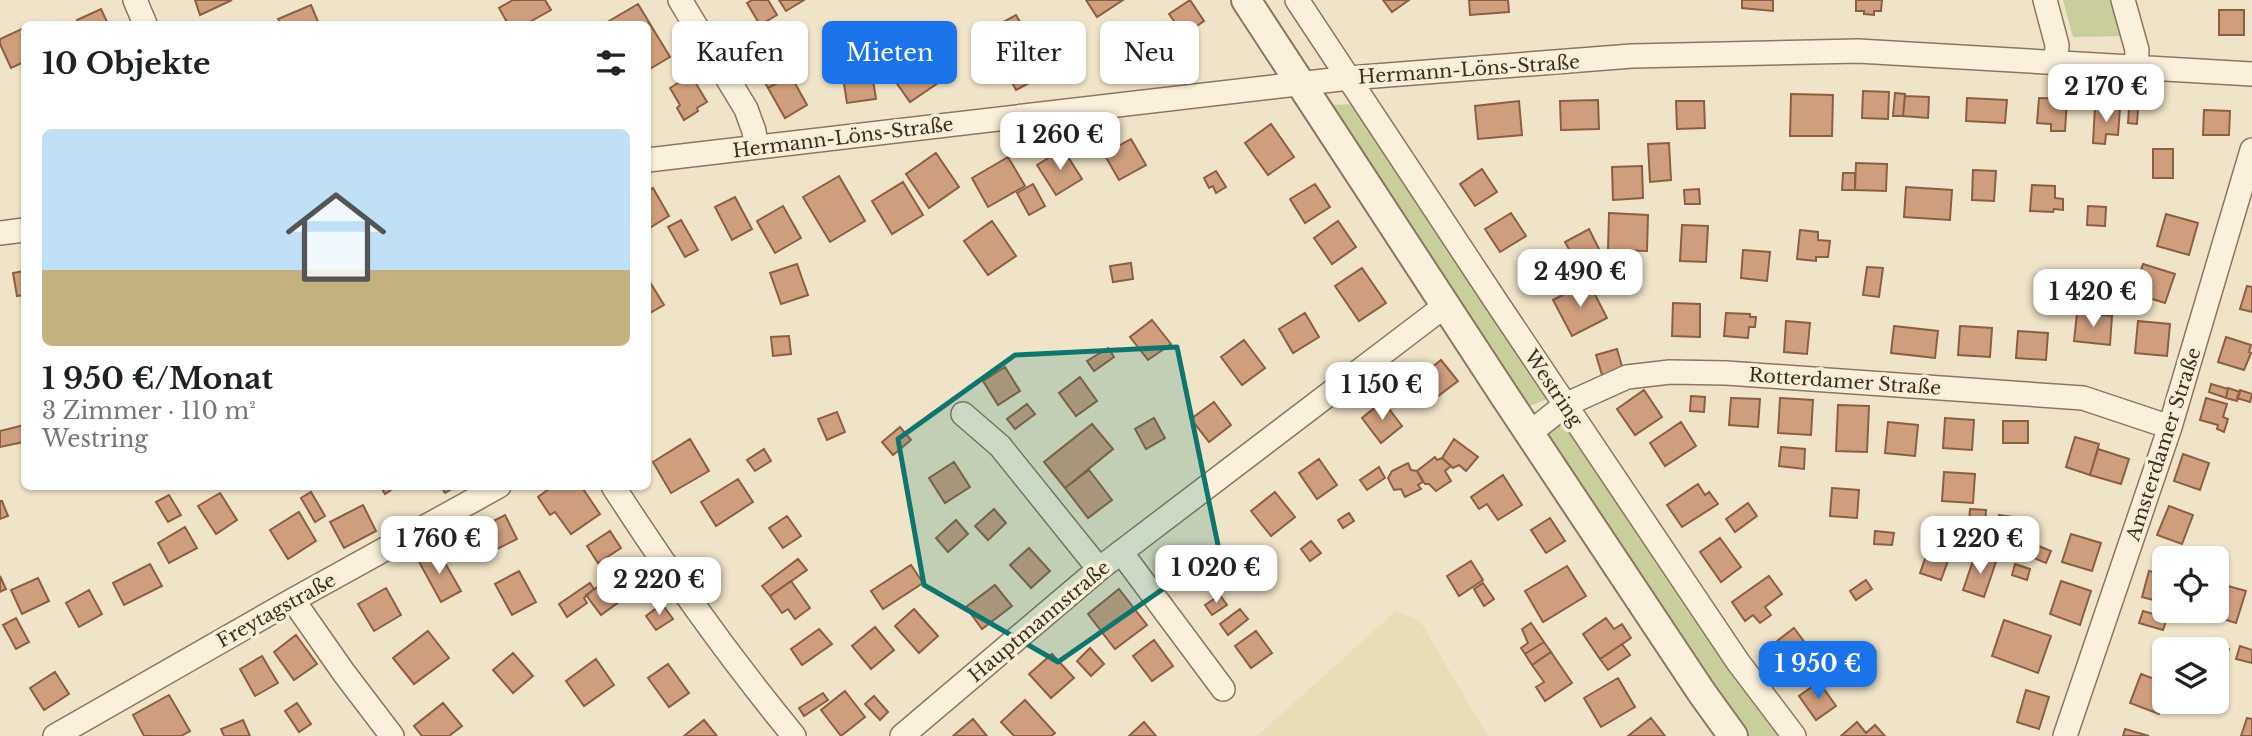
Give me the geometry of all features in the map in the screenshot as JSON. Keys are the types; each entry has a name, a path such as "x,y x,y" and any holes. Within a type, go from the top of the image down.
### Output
{"street":[{"path":"135,0 144,21"},
{"path":"680,0 746,109 754,131 756,148"},
{"path":"1246,0 1702,693 1733,736"},
{"name":"Westring","path":"1297,0 1738,662 1794,736"},
{"path":"2045,0 2057,45 2056,62"},
{"path":"2123,0 2137,50 2136,67"},
{"name":"Hermann-Löns-Straße","path":"651,160 1349,78 1632,56 1858,51 2252,75"},
{"name":"Amsterdamer Straße","path":"2065,736 2171,427 2252,150"},
{"path":"0,233 21,230"},
{"name":"Hauptmannstraße","path":"902,736 1098,569 1446,305"},
{"name":"Rotterdamer Straße","path":"1530,433 1565,405 1627,377 1670,372 1726,373 2083,398 2171,427"},
{"path":"963,414 1000,446 1098,569"},
{"name":"Freytagstraße","path":"55,736 492,490"},
{"path":"616,490 726,650 794,736"},
{"path":"1121,552 1223,688"},
{"path":"293,600 392,736"}],"highlighted area":[{"path":"1177,347 1219,550 1058,662 924,585 898,439 1015,355"}],"shaded area":[{"path":"1396,611 1420,621 1488,736 1257,736"}],"green space":[{"path":"2063,0 2117,0 2127,36 2073,37"},
{"path":"1353,104 1552,397 1525,408 1328,105"},
{"path":"1564,419 1732,675 1778,736 1744,736 1542,433"}],"building":[{"path":"195,0 232,0 200,15"},
{"path":"513,0 545,0 551,10 531,21 506,21 499,8"},
{"path":"752,0 768,0 777,15 767,21 758,21 747,3"},
{"path":"779,0 804,0 786,11"},
{"path":"1086,0 1123,0 1097,17"},
{"path":"1190,0 1204,21 1199,24 1199,21 1174,21 1169,14"},
{"path":"1383,0 1409,0 1392,12"},
{"path":"1469,0 1508,0 1509,12 1470,15"},
{"path":"1742,0 1773,0 1773,11 1742,8"},
{"path":"1856,0 1882,0 1881,11 1874,11 1874,15 1856,11"},
{"path":"638,4 648,21 609,21"},
{"path":"311,5 318,21 279,21 278,19"},
{"path":"101,9 107,21 78,21"},
{"path":"2219,10 2244,10 2244,35 2219,35"},
{"path":"1016,15 1019,21 1005,21"},
{"path":"651,26 670,57 651,68"},
{"path":"21,29 21,63 11,68 0,39"},
{"path":"676,84 696,84 707,102 684,120 677,108 680,105 670,88"},
{"path":"776,84 795,84 807,105 785,118 768,88"},
{"path":"844,84 874,84 876,99 847,103"},
{"path":"897,84 937,84 910,102"},
{"path":"1013,84 1027,84 1016,90"},
{"path":"1863,91 1889,92 1888,119 1862,118"},
{"path":"1895,93 1905,94 1903,116 1893,116"},
{"path":"1791,94 1833,95 1832,136 1790,136"},
{"path":"1905,96 1929,97 1928,118 1903,116"},
{"path":"1967,98 2007,100 2005,123 1966,121"},
{"path":"2039,98 2067,99 2065,131 2051,131 2051,124 2037,123"},
{"path":"1598,100 1599,129 1561,130 1560,101"},
{"path":"1519,101 1522,135 1478,139 1475,106"},
{"path":"1676,101 1704,101 1705,128 1677,129"},
{"path":"2095,107 2120,108 2118,135 2106,134 2105,144 2093,143"},
{"path":"2129,109 2138,109 2137,124 2128,123"},
{"path":"2204,110 2230,111 2229,135 2203,135"},
{"path":"1271,124 1294,157 1268,175 1245,143"},
{"path":"1131,139 1146,165 1119,180 1104,154"},
{"path":"1669,143 1671,180 1650,182 1648,144"},
{"path":"1063,149 1082,179 1056,195 1037,165"},
{"path":"2153,149 2173,149 2173,178 2153,178"},
{"path":"936,153 959,187 929,208 906,174"},
{"path":"1008,157 1025,186 988,207 972,178"},
{"path":"1856,163 1887,164 1886,191 1855,190"},
{"path":"1642,166 1643,198 1613,200 1612,167"},
{"path":"1482,169 1497,192 1475,206 1460,184"},
{"path":"1973,170 1996,171 1994,201 1972,200"},
{"path":"1216,171 1226,187 1216,193 1213,186 1209,188 1204,178"},
{"path":"1843,173 1855,173 1855,190 1842,190"},
{"path":"839,176 865,221 830,242 803,197"},
{"path":"903,182 923,215 892,234 872,201"},
{"path":"1033,184 1045,206 1029,215 1017,193"},
{"path":"1315,184 1330,207 1305,223 1290,199"},
{"path":"2032,185 2055,186 2055,198 2063,199 2063,210 2030,211"},
{"path":"1906,187 1952,190 1950,220 1904,217"},
{"path":"653,188 669,216 651,227"},
{"path":"1699,189 1700,204 1685,204 1684,190"},
{"path":"735,197 752,229 732,240 715,207"},
{"path":"783,206 801,238 775,253 757,221"},
{"path":"2088,206 2106,207 2105,226 2087,225"},
{"path":"1511,213 1526,236 1500,252 1485,229"},
{"path":"1609,213 1648,215 1647,251 1608,250"},
{"path":"2166,214 2198,223 2189,255 2157,246"},
{"path":"681,220 698,250 685,257 668,227"},
{"path":"992,221 1016,256 988,275 964,241"},
{"path":"1338,221 1356,247 1332,264 1314,238"},
{"path":"1682,225 1708,226 1706,262 1680,261"},
{"path":"1589,229 1601,253 1578,265 1565,242"},
{"path":"1800,230 1818,232 1818,240 1830,241 1828,257 1816,257 1816,261 1797,259"},
{"path":"1743,250 1770,252 1767,281 1741,278"},
{"path":"1131,263 1133,279 1113,282 1110,266"},
{"path":"797,264 808,295 781,304 770,273"},
{"path":"2143,264 2175,274 2165,303 2133,293"},
{"path":"1867,267 1883,268 1879,297 1863,295"},
{"path":"1362,268 1386,303 1359,321 1335,286"},
{"path":"21,272 21,295 17,296 13,273"},
{"path":"1588,281 1607,318 1572,336 1553,300"},
{"path":"651,284 664,305 651,312"},
{"path":"2247,286 2252,287 2252,312 2240,309"},
{"path":"1673,303 1700,304 1700,337 1672,336"},
{"path":"1305,313 1319,337 1293,353 1279,329"},
{"path":"1726,313 1750,314 1750,317 1756,317 1755,327 1749,327 1748,338 1724,336"},
{"path":"2077,313 2112,316 2110,345 2074,341"},
{"path":"1152,320 1171,344 1148,360 1130,337"},
{"path":"1786,321 1810,323 1807,354 1784,352"},
{"path":"2138,321 2170,324 2167,356 2135,353"},
{"path":"1894,326 1938,331 1935,358 1891,353"},
{"path":"1960,326 1992,328 1990,357 1958,355"},
{"path":"2018,331 2048,333 2046,360 2016,358"},
{"path":"789,336 791,354 773,356 771,337"},
{"path":"2226,337 2251,345 2251,353 2244,370 2218,362"},
{"path":"1244,340 1265,368 1242,385 1221,357"},
{"path":"1108,348 1114,357 1094,371 1087,361"},
{"path":"1617,349 1623,370 1602,375 1596,355"},
{"path":"1441,360 1458,381 1437,397 1420,377"},
{"path":"1005,367 1020,391 998,405 983,381"},
{"path":"1080,377 1097,401 1076,416 1059,393"},
{"path":"2211,384 2228,389 2226,398 2209,392"},
{"path":"2228,388 2240,392 2237,401 2226,398"},
{"path":"1644,390 1662,417 1635,435 1617,409"},
{"path":"2240,390 2252,394 2250,402 2237,398"},
{"path":"1691,396 1705,397 1704,412 1690,411"},
{"path":"1731,398 1760,399 1758,427 1729,425"},
{"path":"1780,398 1813,400 1811,435 1778,433"},
{"path":"2206,398 2227,404 2223,417 2228,419 2224,432 2217,429 2218,425 2200,420"},
{"path":"1383,401 1402,426 1381,443 1362,418"},
{"path":"1214,402 1231,425 1209,442 1191,419"},
{"path":"1027,404 1035,414 1015,429 1007,419"},
{"path":"1838,405 1869,406 1867,452 1836,451"},
{"path":"837,412 845,432 827,440 818,419"},
{"path":"1154,418 1165,438 1146,449 1135,429"},
{"path":"1945,418 1974,420 1972,450 1943,448"},
{"path":"2003,421 2028,421 2028,443 2003,443"},
{"path":"1681,422 1696,446 1665,466 1650,443"},
{"path":"1888,422 1918,425 1915,456 1885,453"},
{"path":"1092,424 1113,449 1065,488 1044,462"},
{"path":"21,426 21,443 0,447 0,431"},
{"path":"900,427 911,440 893,455 882,442"},
{"path":"2075,437 2099,444 2090,475 2066,467"},
{"path":"690,439 709,471 671,493 653,462"},
{"path":"1454,439 1478,457 1466,471 1459,465 1453,468 1442,458"},
{"path":"1781,447 1805,449 1804,469 1779,466"},
{"path":"764,449 771,461 755,471 747,460"},
{"path":"2098,449 2129,459 2121,484 2090,475"},
{"path":"2183,454 2209,463 2200,490 2174,481"},
{"path":"1435,457 1437,460 1442,458 1451,466 1445,471 1451,481 1436,491 1429,484 1425,484 1417,471"},
{"path":"1319,459 1337,485 1317,499 1299,473"},
{"path":"954,462 970,487 945,503 929,478"},
{"path":"1408,463 1411,470 1417,471 1423,482 1418,485 1421,489 1405,497 1401,489 1394,490 1388,478 1392,471"},
{"path":"1379,467 1385,478 1367,490 1360,480"},
{"path":"1089,470 1112,500 1088,518 1065,488"},
{"path":"1944,472 1975,474 1973,503 1942,501"},
{"path":"1503,475 1522,505 1498,520 1487,504 1479,509 1471,497"},
{"path":"738,479 753,502 716,526 701,502"},
{"path":"1698,484 1705,495 1709,492 1718,504 1682,527 1667,505"},
{"path":"1832,488 1859,490 1857,518 1830,516"},
{"path":"548,490 584,490 600,514 571,534 555,512 550,515 538,497"},
{"path":"311,492 325,516 315,522 301,498"},
{"path":"1275,492 1295,517 1271,536 1251,511"},
{"path":"220,493 237,520 216,534 198,506"},
{"path":"169,495 181,515 168,522 156,502"},
{"path":"0,501 8,516 0,519"},
{"path":"1748,503 1757,516 1735,532 1726,519"},
{"path":"363,505 376,531 344,548 330,522"},
{"path":"2169,506 2193,515 2182,544 2157,535"},
{"path":"994,509 1006,523 988,540 975,526"},
{"path":"1970,509 1986,510 1984,539 1968,537"},
{"path":"299,512 316,541 288,559 270,530"},
{"path":"1349,513 1354,521 1343,528 1338,520"},
{"path":"505,515 517,539 489,553 476,530"},
{"path":"1999,515 2021,518 2016,542 1995,539"},
{"path":"787,516 801,536 783,548 769,528"},
{"path":"1550,518 1565,541 1546,553 1531,530"},
{"path":"956,520 968,534 948,552 936,538"},
{"path":"185,527 197,548 169,563 158,543"},
{"path":"610,531 621,548 598,563 587,546"},
{"path":"1875,531 1894,533 1892,545 1874,544"},
{"path":"2071,534 2101,543 2092,571 2062,562"},
{"path":"1720,538 1741,567 1721,582 1700,552"},
{"path":"1311,541 1321,553 1310,561 1301,549"},
{"path":"2034,544 2051,551 2046,563 2029,556"},
{"path":"1246,547 1266,572 1246,589 1225,564"},
{"path":"1029,548 1050,571 1031,588 1010,565"},
{"path":"437,549 461,591 441,602 418,560"},
{"path":"1928,550 1949,558 1941,580 1920,573"},
{"path":"1975,555 1996,562 1984,597 1963,590"},
{"path":"798,559 807,570 770,596 762,586"},
{"path":"1471,561 1483,580 1459,596 1447,576"},
{"path":"150,564 162,586 124,605 113,583"},
{"path":"2015,564 2030,569 2027,580 2012,575"},
{"path":"911,565 923,583 883,609 871,591"},
{"path":"1567,566 1586,596 1543,622 1525,591"},
{"path":"519,571 536,602 512,615 495,584"},
{"path":"2149,571 2152,572 2152,600 2142,597"},
{"path":"0,576 6,589 0,592"},
{"path":"1769,576 1782,594 1765,607 1771,615 1760,623 1753,615 1745,621 1732,602"},
{"path":"38,578 49,601 22,614 11,590"},
{"path":"609,579 613,585 618,581 624,590 619,593 623,599 601,615 586,595"},
{"path":"1866,580 1872,589 1856,600 1850,591"},
{"path":"791,581 810,608 795,619 788,609 782,613 770,596"},
{"path":"2061,581 2091,591 2080,625 2050,614"},
{"path":"590,583 594,589 584,598 587,603 567,617 559,604"},
{"path":"1483,583 1494,599 1484,606 1474,589"},
{"path":"995,585 1012,606 982,629 966,607"},
{"path":"2229,586 2246,591 2236,623 2229,621"},
{"path":"386,588 401,615 374,631 358,604"},
{"path":"1119,589 1147,625 1115,649 1088,614"},
{"path":"89,590 102,614 79,627 66,603"},
{"path":"1220,595 1227,605 1212,615 1205,605"},
{"path":"662,604 673,619 656,630 646,616"},
{"path":"914,609 938,636 919,653 895,626"},
{"path":"1240,609 1248,619 1228,635 1220,624"},
{"path":"2143,611 2152,614 2152,623 2165,623 2163,630 2139,623"},
{"path":"16,618 29,642 16,649 3,625"},
{"path":"1606,618 1614,629 1622,624 1631,638 1600,659 1583,634"},
{"path":"2004,620 2051,636 2038,673 1992,656"},
{"path":"1531,623 1544,642 1525,654 1521,648 1528,643 1522,629"},
{"path":"875,627 894,650 871,669 852,646"},
{"path":"1794,628 1812,652 1789,669 1784,662 1776,668 1764,651"},
{"path":"819,629 832,644 802,665 791,649"},
{"path":"428,631 449,658 414,684 393,658"},
{"path":"1256,631 1272,653 1251,668 1235,646"},
{"path":"296,635 317,664 294,680 274,652"},
{"path":"1154,640 1173,666 1152,681 1133,656"},
{"path":"1544,642 1551,652 1532,665 1525,654"},
{"path":"1622,644 1630,655 1608,670 1600,659"},
{"path":"2240,646 2252,650 2252,663 2236,659"},
{"path":"1090,648 1104,664 1091,676 1077,661"},
{"path":"1551,652 1572,683 1545,701 1536,687 1544,682 1532,665"},
{"path":"513,653 533,676 513,693 493,670"},
{"path":"1052,654 1074,678 1051,698 1029,674"},
{"path":"262,656 278,683 255,696 240,669"},
{"path":"596,659 614,685 584,706 566,681"},
{"path":"668,664 689,693 669,707 648,678"},
{"path":"55,672 69,694 44,710 30,688"},
{"path":"2141,674 2152,678 2152,711 2130,703"},
{"path":"1618,678 1635,707 1601,727 1584,698"},
{"path":"1819,682 1836,706 1816,720 1799,696"},
{"path":"2026,690 2049,697 2039,729 2017,722"},
{"path":"845,691 865,717 841,736 821,710"},
{"path":"823,693 828,700 804,716 799,708"},
{"path":"169,695 190,731 181,736 144,736 133,715"},
{"path":"874,696 888,712 880,720 865,704"},
{"path":"1025,700 1055,733 1051,736 1014,736 1001,722"},
{"path":"297,703 311,724 299,732 285,711"},
{"path":"443,703 462,726 449,736 422,736 414,726"},
{"path":"1651,718 1665,736 1628,736"},
{"path":"2247,718 2252,719 2252,736 2241,736"},
{"path":"973,719 987,736 953,736"},
{"path":"243,720 250,736 224,736 221,729"},
{"path":"704,720 717,736 684,736"},
{"path":"1144,722 1156,736 1129,736"},
{"path":"1857,722 1866,733 1875,725 1885,736 1841,736"},
{"path":"2125,729 2149,736 2123,736"}]}
